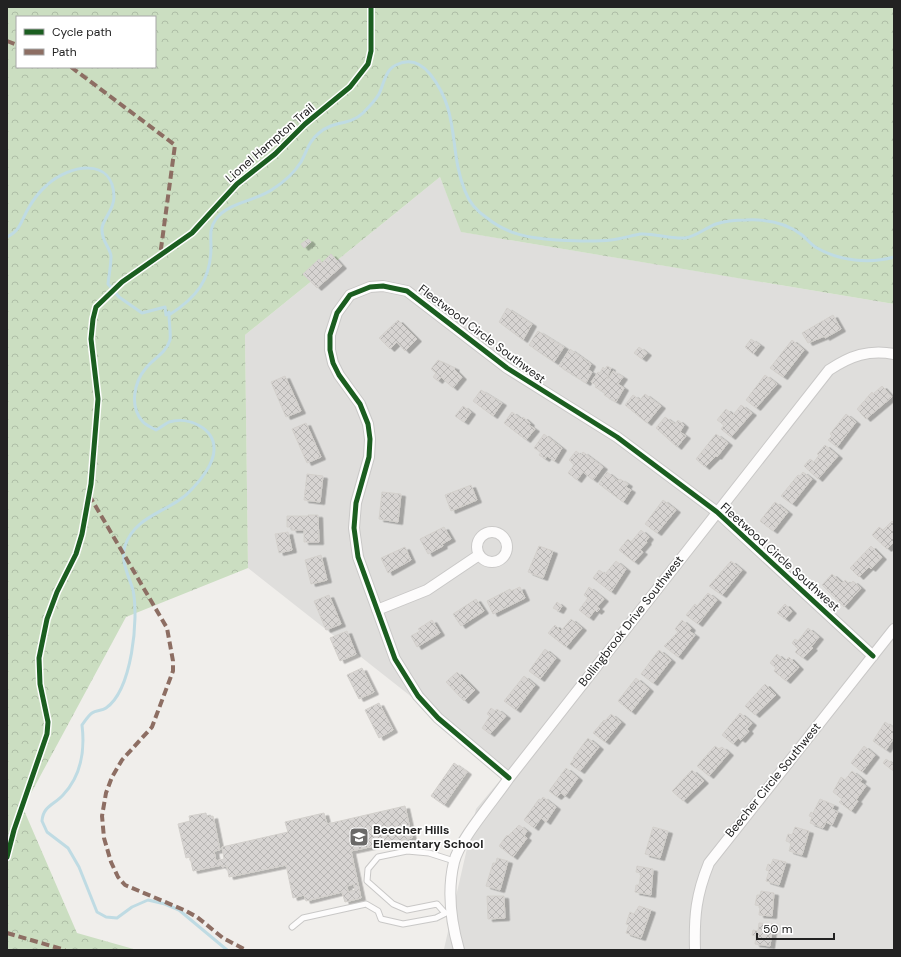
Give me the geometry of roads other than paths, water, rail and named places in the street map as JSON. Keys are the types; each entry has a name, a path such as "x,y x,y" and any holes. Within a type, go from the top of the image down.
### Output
{"street":[{"name":"Fleetwood Circle Southwest","path":"509,778 438,718 418,696 395,658 358,557 354,528 356,503 369,457 370,439 368,424 360,404 338,375 333,363 330,350 330,335 337,312 350,295 370,287 383,286 407,291 507,368 617,437 717,512 873,656"},
{"name":"Bollingbrook Drive Southwest","path":"459,950 448,913 454,861 463,842 509,778 829,370 846,358 868,352 894,354"},
{"path":"377,610 427,590 479,555"},
{"name":"Beecher Circle Southwest","path":"695,950 694,919 701,883 709,863 894,629"}],"lane":[{"path":"292,927 303,918 366,904 378,911 381,919 403,924 436,918 448,913 437,904 407,910 392,904 367,881 368,869 378,857 407,851 429,853 454,861"}],"waterway":[{"path":"169,315 187,302 205,279 210,259 211,229 221,213 235,205 266,193 285,180 292,174 301,162 310,143 319,133 330,126 352,120 363,113 377,97 389,70 396,65 406,62 419,64 423,67 430,74 440,89 450,117 460,176 469,199 477,210 484,216 495,224 511,232 537,238 577,241 611,240 640,234 685,238 693,236 723,222 738,220 761,220 789,227 802,235 815,247 835,256 865,261 894,257"},
{"path":"7,237 18,228 34,199 56,178 78,169 88,168 98,170 106,175 112,184 114,197 114,202 102,228 103,237 111,256 108,284 119,297 142,313 165,307 166,315 169,312 169,315"},
{"path":"169,315 170,340 166,349 146,368 138,380 135,395 136,409 143,422 156,430 169,422 176,421 192,422 205,430 213,442 214,450 212,460 199,481 184,497 145,520 130,535 125,546 124,563 133,590 135,618 132,653 128,670 115,699 103,710 92,713 82,725 83,744 78,771 69,788 44,812 42,821 47,832 68,848 79,867 97,912 106,917 117,918 132,907 148,900 165,904 179,910 227,950"}],"place":[{"name":"Beecher Hills Elementary School","path":"359,837"}]}
